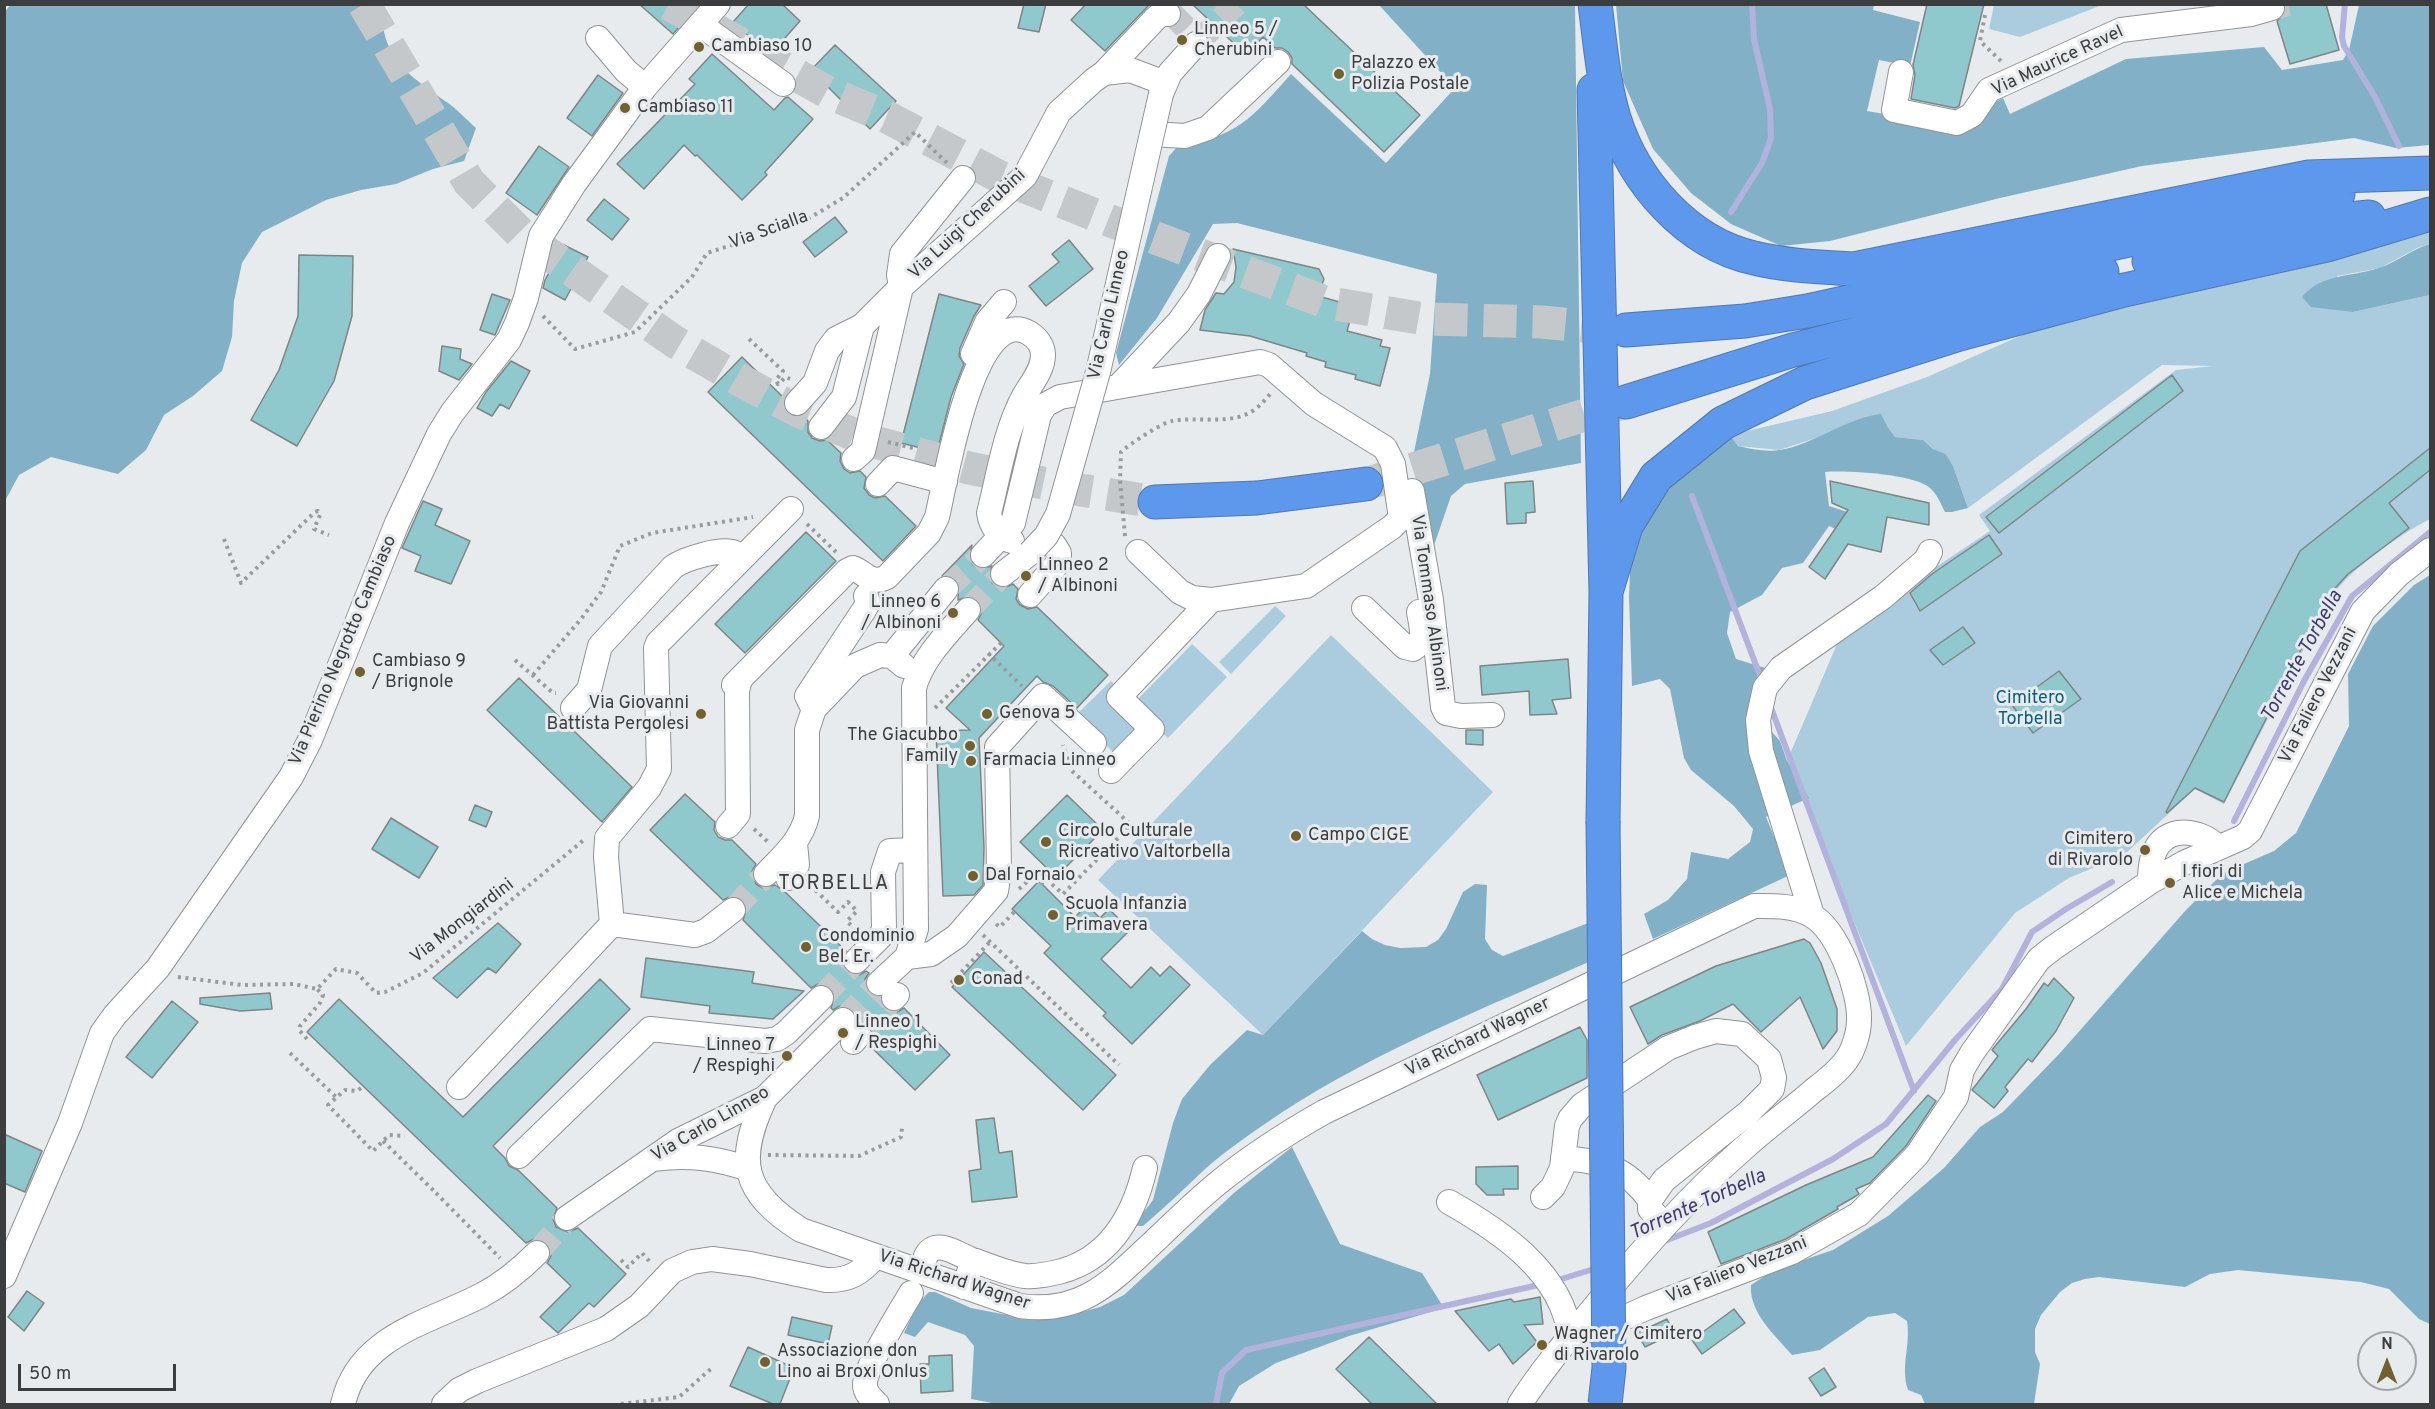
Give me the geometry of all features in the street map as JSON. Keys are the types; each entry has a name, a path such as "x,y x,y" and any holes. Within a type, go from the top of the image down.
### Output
{"highway":[{"path":"1594,4 1612,111 1623,142 1640,171 1670,211 1690,228 1720,246 1753,258 1854,270 2309,177 2430,174"},
{"path":"1594,4 1606,592 1603,821 1609,1368 1605,1404"},
{"path":"1626,330 1745,321 1807,311 2430,174"},
{"path":"1606,592 1626,526 1656,477 1723,423 1805,383 1959,334 2120,291 2327,245 2430,212"},
{"path":"1626,402 1793,351 2119,268 2320,222 2430,212"},
{"path":"1155,502 1257,498 1366,483"}],"street":[{"name":"Via Pierino Negrotto Cambiaso","path":"4,1276 70,1123 102,1033 115,1015 158,968 291,777 310,740 397,523 439,434 452,413 509,340 526,298 541,236 574,184 645,87 718,4"},
{"name":"Via Maurice Ravel","path":"1901,72 1894,110 1957,123 1972,115 1989,90 2121,30 2251,14 2272,8"},
{"name":"Via Luigi Cherubini","path":"797,403 815,383 827,351 836,339 862,326 901,287 1025,176 1059,112 1104,73 1155,19 1161,14 1168,14"},
{"path":"701,25 783,84"},
{"path":"598,38 626,71 645,87"},
{"name":"Via Carlo Linneo","path":"1003,574 1014,544 1046,536 1058,514 1098,372 1163,89 1170,73 1196,44"},
{"path":"1152,134 1185,136 1208,128 1278,62"},
{"path":"1104,73 1130,70 1163,89"},
{"path":"901,287 899,275 902,254 963,178"},
{"path":"1119,386 1179,322 1199,294 1218,255"},
{"name":"Via Luigi Cherubini","path":"854,459 863,451 901,287"},
{"path":"733,820 737,682 842,575 847,563 870,580 879,580 887,577 929,533 937,517 968,388 971,360 987,322 1004,302"},
{"path":"821,427 844,397 862,326"},
{"path":"968,388 992,343 1005,331 1016,329 1026,331 1041,345 1042,364 1014,414 989,513 990,520 1014,544"},
{"name":"Via Tommaso Albinoni","path":"983,555 1014,544 1013,523 1034,430 1045,405 1060,397 1253,362 1265,363 1314,404 1380,444 1392,458 1423,639 1413,649 1405,646 1364,608"},
{"name":"Via Tommaso Albinoni","path":"1392,458 1401,459 1407,466 1431,600 1443,707 1452,715 1492,715"},
{"path":"878,484 893,468 945,482"},
{"path":"459,1087 612,924 606,857 607,838 649,788 659,770 656,648 662,639 791,509"},
{"name":"Via Tommaso Albinoni","path":"1138,552 1180,592 1192,598 1211,600 1306,586 1392,528 1401,518"},
{"path":"1030,595 1059,562 1059,553 1054,545"},
{"name":"Via Faliero Vezzani","path":"1565,1342 1792,1252 1859,1214 1917,1155 1956,1097 1962,1070 1972,1053 2039,959 2150,882 2250,831 2363,611 2399,574 2430,550"},
{"path":"573,708 588,690 600,645 673,567 681,561 726,551 735,553 737,562"},
{"path":"1520,1404 1565,1342 1660,1231 1744,1147 1828,1079 1848,1058 1859,1021 1852,981 1833,938 1812,915 1761,751 1758,720 1765,688 1781,668 1883,597 1926,560 1930,552"},
{"path":"892,656 946,589"},
{"path":"814,709 807,696 864,610 868,603 866,596"},
{"path":"1111,771 1152,729 1119,697 1211,600"},
{"path":"890,992 907,957 916,929 913,730 916,678 935,649 968,610"},
{"path":"785,864 807,816 807,730 814,709 855,666 880,655 892,656 916,678"},
{"path":"907,957 931,954 957,936 999,886 997,747 1033,695 1043,696 1094,742"},
{"path":"2150,882 2153,857 2159,844 2158,835 2199,834 2211,840 2218,848"},
{"path":"864,953 884,930 883,872 890,852 914,850"},
{"name":"Via Richard Wagner","path":"765,1098 753,1124 748,1162 751,1180 762,1200 783,1218 801,1230 1020,1306 1034,1308 1066,1304 1106,1286 1218,1183 1271,1143 1324,1112 1754,906 1794,908 1812,915"},
{"path":"612,924 695,935 706,932 733,910"},
{"path":"519,1156 650,1029 765,1041 777,1039 821,998"},
{"path":"1544,1197 1553,1187 1562,1168 1565,1133 1570,1119 1589,1100 1656,1055 1686,1041 1716,1031 1742,1034 1768,1059 1774,1078 1772,1089 1748,1113 1664,1180 1650,1200 1650,1209 1660,1231"},
{"name":"Via Carlo Linneo","path":"567,1218 678,1141 765,1098 852,1033"},
{"path":"649,1160 691,1156 748,1162"},
{"path":"1563,1158 1594,1162 1623,1172 1633,1179 1650,1200"},
{"path":"926,1256 929,1249 935,1246 940,1247 973,1262 1026,1276 1050,1274 1086,1261 1106,1246 1121,1228 1138,1195 1145,1168"},
{"path":"1449,1202 1504,1237 1536,1265 1565,1312 1565,1342"},
{"path":"343,1404 350,1383 362,1363 376,1347 392,1336 482,1296 516,1274 537,1253"},
{"path":"444,1404 459,1390 477,1381 606,1329 639,1306 680,1266 699,1260 712,1259 839,1281 857,1275 876,1256"},
{"path":"964,1287 973,1262"},
{"path":"877,1404 865,1387 865,1379 872,1362 911,1293"}],"path":[{"path":"1985,15 1980,41 2018,76"},
{"name":"Via Scialla","path":"526,298 574,349 635,332 692,277 707,253 801,223 843,198 915,132 963,178"},
{"path":"749,339 783,371 776,380 778,384 786,377 790,378 785,389 797,403"},
{"path":"1138,552 1125,539 1120,452 1170,421 1195,418 1226,419 1246,415 1258,407 1285,381"},
{"path":"533,675 601,592 620,546 652,533 791,509 847,563"},
{"path":"224,539 241,583 315,512 320,515 314,529 329,535"},
{"path":"913,730 988,653 1001,643"},
{"path":"988,653 1033,695"},
{"path":"516,660 553,693 588,690"},
{"path":"1020,889 1037,873 1063,894 1130,826 1071,770 1062,741"},
{"path":"733,820 838,912 848,902 857,911 847,921 864,953"},
{"name":"Via Mongiardini","path":"317,989 336,969 357,973 376,993 423,973 588,836"},
{"path":"1041,884 1046,879"},
{"path":"1000,927 1015,911"},
{"path":"970,922 1119,1065"},
{"path":"951,983 990,942"},
{"path":"158,968 175,977 242,985 294,984 317,989 323,995 320,1003 299,1030 307,1039"},
{"path":"290,1053 336,1097"},
{"path":"361,1088 357,1091 345,1090 328,1105 373,1151 389,1135 405,1136"},
{"path":"748,1162 859,1156 901,1137 902,1128"},
{"path":"383,1141 516,1274"},
{"path":"621,1260 628,1267 642,1253 665,1279"},
{"path":"621,1404 679,1397 713,1367"}],"green space":[{"path":"1994,4 2102,5 2020,37 1989,29"},
{"name":"Cimitero Torbella","path":"2430,232 2430,244 2417,248 2380,268 2337,276 2353,312 2430,295 2430,519 2363,564 2330,598 2224,804 2195,789 2125,854 2069,878 2015,913 1906,1046 1787,761 1837,644 1906,587 1990,531 1979,515 2176,370 2213,366 2162,365 1968,508 1953,466 1946,454 1933,449 1923,440 1895,437 1887,426 1819,437 1779,450 1738,446 1730,435 1832,411 1927,377 2054,321"},
{"path":"1275,606 1286,616 1231,674 1219,662"},
{"name":"Campo CIGE","path":"1331,635 1493,792 1263,1035 1098,880"},
{"path":"1192,644 1227,677 1168,738 1132,705"},
{"path":"1111,681 1121,691 1146,729 1118,757 1076,715"}],"shaded area":[{"path":"11,4 382,5 386,39 400,64 409,74 452,106 476,128 464,161 433,169 396,184 361,190 326,200 262,232 242,263 234,301 232,337 222,371 193,396 164,415 146,450 118,474 51,457 19,475 5,501 4,13"},
{"path":"1379,5 1575,5 1581,463 1465,484 1451,496 1430,557 1414,452 1430,374 1437,274 1237,223 1213,224 1157,318 1119,365 1116,353 1169,156 1177,147 1230,131 1265,103 1291,74 1386,163 1455,88"},
{"path":"1616,5 1874,5 1873,10 1920,22 1910,66 1879,60 1867,111 1965,128 1993,103 2003,98 2010,114 2126,59 2264,47 2282,70 2343,60 2349,50 2359,5 2430,5 2430,145 2396,148 2354,138 2142,166 2000,198 1830,241 1781,246 1731,224 1691,193 1653,149 1623,81"},
{"path":"2430,244 2430,295 2353,312 2311,307 2302,297 2310,289 2328,280 2379,268"},
{"path":"1881,414 1895,437 1923,440 1933,449 1946,454 1953,466 1968,508 1945,512 1930,488 1910,479 1864,472 1825,472 1829,506 1857,515 1842,532 1829,526 1803,563 1782,568 1762,595 1730,612 1727,633 1736,659 1778,672 1782,679 1770,711 1772,732 1780,741 1787,761 1809,798 1766,817 1790,875 1653,939 1644,914 1668,900 1687,879 1691,852 1728,859 1750,842 1753,829 1734,806 1691,770 1684,758 1670,689 1660,679 1632,686 1629,597 1631,546 1675,477 1730,435 1738,446 1780,450 1806,442 1855,420"},
{"path":"2430,575 2430,1324 2419,1319 2389,1289 2361,1282 2238,1270 2210,1274 2185,1287 2099,1277 2072,1283 2060,1292 2041,1315 2035,1329 2035,1352 2040,1364 2034,1404 1925,1404 1921,1395 1908,1390 1905,1373 1907,1321 1895,1313 1868,1317 1820,1350 1792,1355 1764,1323 1754,1305 1751,1285 1774,1270 1833,1250 1888,1216 1944,1168 1980,1127 2003,1112 2060,1053 2186,910 2223,873 2274,851 2296,833 2349,726 2348,674 2373,626 2414,585"},
{"path":"1475,884 1487,885 1485,939 1492,950 1503,956 1601,918 1593,960 1434,1030 1318,1090 1241,1140 1204,1170 1143,1226 1133,1226 1153,1200 1173,1123 1182,1099 1210,1065 1247,1030 1263,1035 1362,931 1385,945 1400,948 1426,947 1438,940 1446,929 1463,892"},
{"path":"1292,1147 1340,1244 1422,1273 1444,1308 1349,1336 1276,1363 1239,1386 1229,1404 997,1404 971,1399 974,1346 965,1335 928,1322 915,1337 904,1333 918,1303 929,1292 935,1292 971,1308 1033,1320 1064,1317 1100,1307 1124,1295 1235,1192"}],"building":[{"path":"639,4 699,4 673,34"},
{"path":"749,4 782,4 800,21 770,55 733,22"},
{"path":"1024,4 1046,4 1039,32 1018,28"},
{"path":"1086,4 1150,4 1105,51 1071,20"},
{"name":"Palazzo ex Polizia Postale","path":"1192,4 1303,4 1420,115 1384,152 1292,64 1292,58 1288,52 1282,48 1275,48 1263,37 1246,55"},
{"path":"1927,4 1984,4 1959,106 1955,108 1911,99 1915,75 1913,65"},
{"path":"2286,4 2326,4 2339,50 2290,64 2277,21 2286,12"},
{"path":"835,45 896,101 870,129 811,70"},
{"path":"712,54 774,110 788,97 813,119 765,172 767,175 742,200 684,145 644,189 617,164 695,84 689,79"},
{"path":"598,75 623,93 592,136 567,118"},
{"path":"539,146 569,167 537,215 506,193"},
{"path":"604,199 629,219 612,240 587,220"},
{"path":"835,217 847,232 815,257 803,242"},
{"path":"1069,240 1093,269 1046,306 1029,286 1059,262 1052,254"},
{"path":"564,245 588,257 565,300 543,288"},
{"path":"1233,249 1319,269 1324,279 1318,296 1354,306 1347,331 1382,340 1380,346 1390,348 1380,386 1355,379 1356,375 1325,367 1326,362 1306,356 1307,353 1250,336 1200,330 1205,310 1216,293 1224,294 1234,282 1236,267"},
{"path":"299,255 353,256 352,316 334,381 297,446 251,420 279,370 298,316"},
{"path":"492,294 510,300 495,335 480,330"},
{"path":"939,294 981,305 960,348 959,356 964,364 951,397 937,452 901,443"},
{"path":"442,346 461,349 460,359 472,364 459,380 439,371"},
{"path":"742,357 784,398 783,407 787,413 795,417 803,416 808,421 808,432 812,438 820,441 827,440 841,453 840,461 844,469 850,473 860,471 866,477 864,488 869,495 875,498 885,496 916,526 883,561 708,392"},
{"path":"511,361 530,371 509,409 500,404 492,416 477,408 486,392"},
{"path":"2172,375 2183,391 1999,533 1986,517"},
{"path":"2430,448 2430,470 2389,503 2409,528 2348,574 2328,596 2224,802 2195,788 2167,813 2300,551"},
{"path":"1533,481 1535,512 1526,513 1526,523 1507,524 1505,483"},
{"path":"1830,481 1929,503 1929,525 1887,517 1881,552 1848,544 1825,579 1809,567 1848,510 1832,503"},
{"path":"423,501 442,509 435,525 470,541 451,584 415,571 421,556 402,548"},
{"path":"806,532 836,561 745,653 715,624"},
{"path":"1989,535 2002,554 1920,611 1910,593 1932,574"},
{"path":"972,545 969,559 973,565 980,569 992,566 989,575 992,583 1004,588 1013,584 1018,589 1016,599 1020,605 1028,609 1037,607 1108,675 1077,708 1053,686 1043,682 1037,676 979,738 984,847 983,885 974,895 943,896 936,731 970,730 946,708 1004,646 978,620 982,612 978,600 970,596 958,600 959,583 954,578 942,576"},
{"path":"1963,627 1975,643 1943,665 1930,650"},
{"path":"1568,659 1571,698 1552,700 1557,714 1530,715 1529,691 1482,695 1480,666"},
{"path":"2059,671 2081,699 2033,733 2012,705"},
{"path":"519,678 632,787 602,822 487,710"},
{"path":"1466,730 1483,730 1483,745 1466,744"},
{"name":"Condominio Bel. Er.","path":"685,794 715,822 714,830 718,837 732,840 756,864 752,871 756,884 763,888 775,885 784,891 846,951 842,957 842,964 846,971 859,975 866,971 869,973 865,979 865,987 869,993 880,997 884,1008 897,1012 904,1008 950,1055 915,1090 869,1045 873,1037 869,1025 857,1021 853,1010 847,1006 840,1006 833,1010 831,1008 835,995 831,988 818,984 811,988 743,920 747,909 744,901 732,896 723,900 650,830"},
{"path":"1067,795 1103,830 1056,877 1020,842"},
{"path":"475,805 492,812 486,827 469,820"},
{"path":"391,818 438,847 419,878 372,849"},
{"path":"1039,881 1075,917 1087,905 1100,918 1109,909 1130,930 1101,959 1131,988 1151,967 1160,976 1170,966 1190,985 1132,1044 1103,1016 1106,1013 1044,953 1051,946 1012,909"},
{"path":"498,923 521,944 496,973 488,968 457,998 433,978"},
{"path":"1804,939 1810,943 1821,963 1837,1009 1837,1031 1823,1049 1800,997 1761,1032 1733,1004 1700,1021 1662,1035 1648,1044 1630,1007 1716,966"},
{"path":"984,952 1116,1075 1083,1110 952,987"},
{"path":"646,958 754,972 752,983 804,991 773,1019 709,1013 710,1006 641,997"},
{"path":"2054,978 2074,998 2056,1031 2032,1062 2028,1059 2005,1087 2008,1091 1994,1108 1972,1090 1998,1056 1992,1050 2044,983 2048,986"},
{"path":"600,979 630,1009 493,1146 505,1158 509,1166 518,1170 557,1208 553,1219 556,1227 568,1232 578,1228 626,1274 594,1307 589,1303 558,1333 540,1317 571,1286 547,1263 551,1256 548,1244 534,1239 526,1243 307,1032 339,999 463,1117"},
{"path":"270,993 272,1009 240,1011 200,1004 200,998"},
{"path":"172,1001 198,1022 152,1078 126,1057"},
{"path":"1580,1027 1587,1040 1587,1078 1498,1120 1477,1075"},
{"path":"1928,1095 1936,1101 1906,1146 1870,1183 1856,1189 1859,1194 1786,1239 1721,1264 1708,1232 1806,1185 1873,1157"},
{"path":"994,1118 999,1153 1012,1151 1017,1197 972,1202 969,1171 981,1169 976,1120"},
{"path":"4,1134 42,1151 25,1192 4,1183"},
{"path":"1518,1166 1518,1189 1503,1189 1504,1195 1487,1195 1476,1184 1476,1167"},
{"path":"27,1291 44,1303 24,1331 8,1317"},
{"path":"1540,1297 1543,1324 1524,1325 1537,1342 1513,1364 1499,1344 1489,1351 1455,1311 1511,1299 1514,1302"},
{"path":"1734,1309 1745,1323 1702,1354 1692,1340"},
{"path":"792,1317 832,1326 828,1344 788,1335"},
{"path":"1667,1319 1674,1333 1645,1347 1637,1333"},
{"path":"1369,1337 1437,1404 1372,1404 1336,1369"},
{"path":"748,1347 794,1368 780,1404 773,1404 730,1386"},
{"path":"952,1355 953,1391 921,1393 920,1364 929,1364 929,1356"},
{"path":"1824,1368 1836,1387 1821,1396 1809,1378"}],"waterway":[{"path":"1731,212 1762,163 1771,138 1770,109 1754,39 1752,4"},
{"path":"2345,4 2342,37 2344,46 2375,97 2399,146"},
{"path":"1692,496 1762,681"},
{"name":"Torrente Torbella","path":"2234,821 2304,681 2352,596 2430,532"},
{"path":"1770,705 1914,1091"},
{"name":"Torrente Torbella","path":"1662,1242 1711,1223 1833,1159 1886,1124 1955,1040 2002,989 2032,932 2112,882"},
{"name":"Torrente Torbella","path":"1555,1281 1597,1268"},
{"name":"Torrente Torbella","path":"1216,1404 1222,1373 1246,1350 1543,1284"}],"tunnel":[{"path":"364,4 469,182 523,236 675,342 798,411 867,440 969,468 1062,487 1155,502"},
{"path":"669,4 827,92 887,117 1000,177 1325,302 1424,319 1542,322 1626,330"},
{"path":"1196,44 1236,4"},
{"path":"2272,8 2288,4"},
{"path":"1168,14 1174,16 1199,41"},
{"path":"1366,484 1626,402"},
{"path":"946,589 983,555"},
{"path":"968,610 1003,574"},
{"path":"733,910 766,874"},
{"path":"821,998 856,961"},
{"path":"843,1020 879,983"},
{"path":"859,1035 894,998"},
{"path":"537,1253 567,1218"}],"place":[{"name":"Linneo 5 / Cherubini","path":"1182,40"},
{"name":"Cambiaso 10","path":"699,47"},
{"name":"Palazzo ex Polizia Postale","path":"1339,74"},
{"name":"Cambiaso 11","path":"625,108"},
{"name":"Linneo 2 / Albinoni","path":"1026,576"},
{"name":"Linneo 6 / Albinoni","path":"953,613"},
{"name":"Cambiaso 9 / Brignole","path":"360,672"},
{"name":"Via Giovanni Battista Pergolesi","path":"701,714"},
{"name":"Genova 5","path":"987,714"},
{"name":"The Giacubbo Family","path":"970,746"},
{"name":"Farmacia Linneo","path":"971,761"},
{"name":"Campo CIGE","path":"1296,836"},
{"name":"Circolo Culturale Ricreativo Valtorbella","path":"1046,842"},
{"name":"Cimitero di Rivarolo","path":"2145,850"},
{"name":"Dal Fornaio","path":"973,876"},
{"name":"I fiori di Alice e Michela","path":"2170,883"},
{"name":"Scuola Infanzia Primavera","path":"1053,915"},
{"name":"Condominio Bel. Er.","path":"806,947"},
{"name":"Conad","path":"959,980"},
{"name":"Linneo 1 / Respighi","path":"843,1033"},
{"name":"Linneo 7 / Respighi","path":"787,1056"},
{"name":"Wagner / Cimitero di Rivarolo","path":"1542,1345"},
{"name":"Associazione don Lino ai Broxi Onlus","path":"765,1362"}],"district":[{"name":"TORBELLA","path":"834,885"}]}
